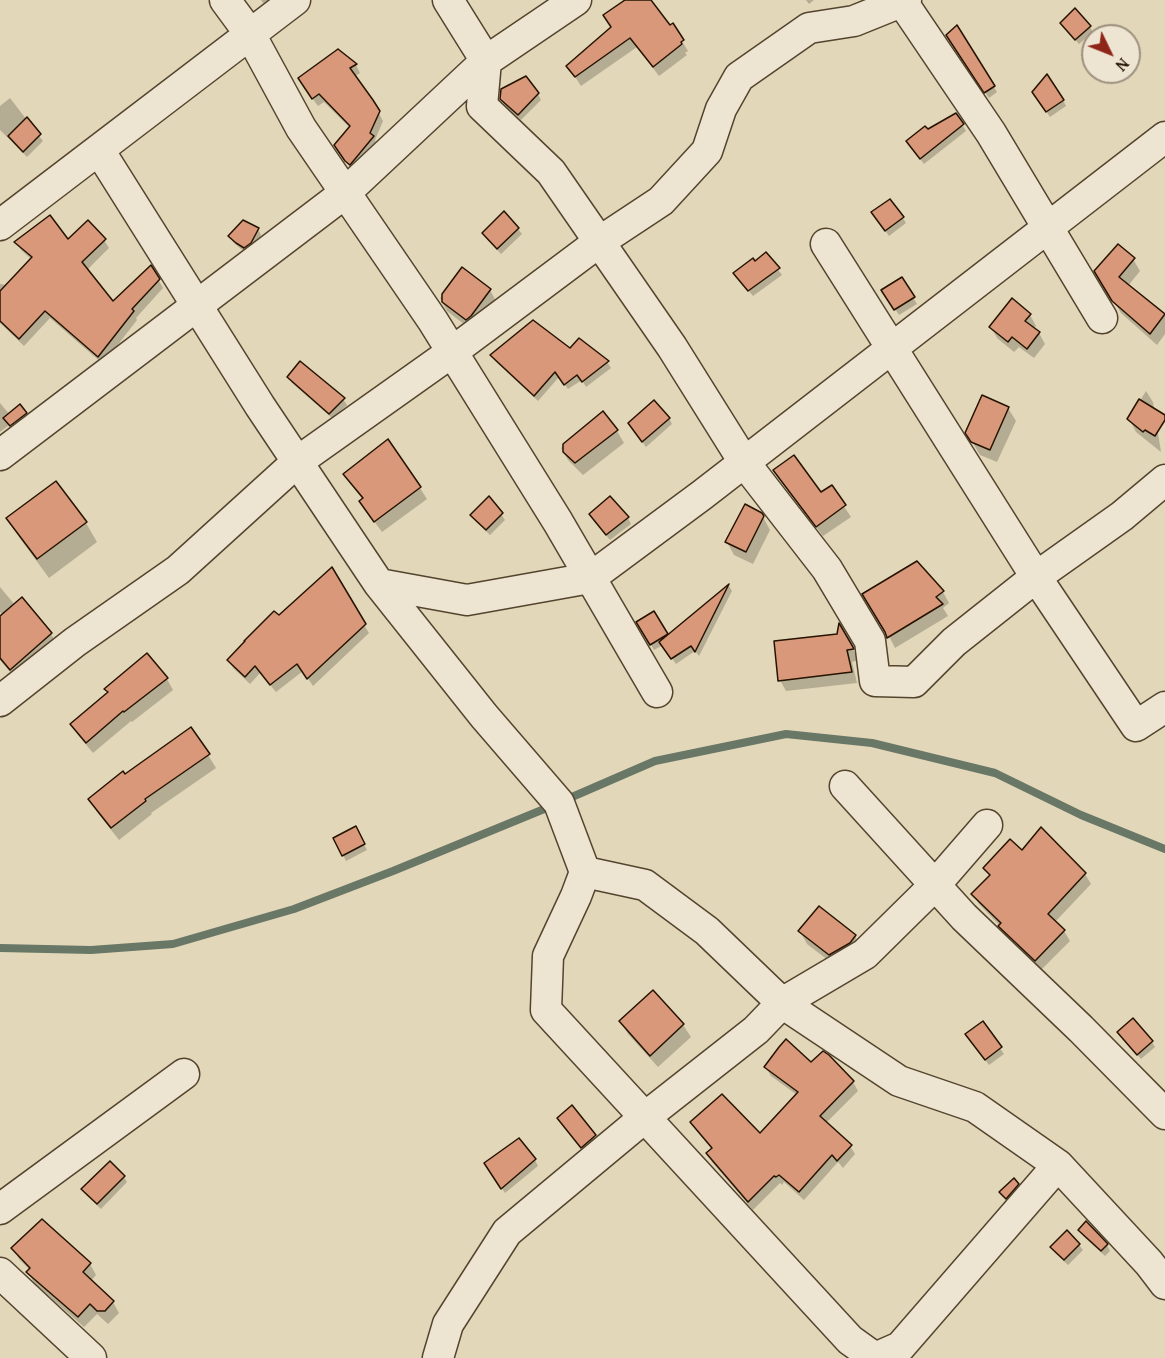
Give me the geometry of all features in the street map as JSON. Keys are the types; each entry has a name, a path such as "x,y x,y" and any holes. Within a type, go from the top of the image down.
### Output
{"street":[{"path":"225,0 250,34 301,128 433,321 552,512 657,692"},
{"path":"0,225 295,0"},
{"path":"448,0 486,61 482,106 551,172 672,347 744,462 827,569 870,641 875,681 914,682 954,642 1036,577 1122,516 1165,480"},
{"path":"0,455 345,192 486,61 576,0"},
{"path":"2,695 177,570 297,462 452,352 599,242 661,201 707,151 721,109 739,77 809,28 854,21 903,1 991,133 1102,318"},
{"path":"379,584 467,600 590,578 1165,137"},
{"path":"99,150 260,406 379,584 483,716 559,803 585,872 548,956 546,1010 849,1340 875,1358 900,1347 1059,1165"},
{"path":"826,244 1036,577 1136,726 1165,707"},
{"path":"845,786 964,917 1081,1029 1165,1114"},
{"path":"438,1358 448,1324 507,1232 644,1118 756,1030 782,1003 865,954 935,885 987,825"},
{"path":"585,872 645,885 707,931 782,1003 898,1081 975,1107 1059,1165 1149,1263 1165,1284"},
{"path":"0,1209 184,1074"},
{"path":"0,1273 91,1358"}],"building":[{"path":"625,0 651,0 670,25 673,23 684,40 682,44 653,67 630,38 575,77 566,66 611,27 603,15"},
{"path":"1075,8 1089,24 1081,24 1081,35 1075,40 1060,23"},
{"path":"957,25 995,86 984,93 946,35"},
{"path":"338,49 357,64 350,68 380,111 370,133 374,136 350,165 334,145 350,126 319,94 312,99 298,78"},
{"path":"1047,74 1064,100 1046,112 1032,92"},
{"path":"526,76 539,93 518,115 500,99 501,89"},
{"path":"956,113 964,124 920,159 906,141 925,126 928,129"},
{"path":"27,117 41,134 23,152 8,136"},
{"path":"890,199 904,217 885,231 871,212"},
{"path":"504,211 519,228 497,249 482,233"},
{"path":"50,215 68,239 88,220 106,239 82,262 113,301 151,265 160,279 132,309 134,311 98,357 45,311 19,339 0,321 0,291 32,257 14,242"},
{"path":"243,220 259,228 251,243 244,248 228,236"},
{"path":"1118,244 1135,258 1119,277 1165,314 1150,334 1112,301 1094,271"},
{"path":"766,252 780,268 748,291 733,273 753,258 755,261"},
{"path":"462,267 491,289 466,320 442,302 442,294"},
{"path":"902,277 915,297 894,310 881,290"},
{"path":"1012,298 1031,314 1025,321 1040,332 1027,349 1012,337 1008,342 989,327"},
{"path":"533,320 570,348 579,338 609,361 582,382 577,375 564,385 555,372 534,396 490,355"},
{"path":"300,361 345,398 329,414 287,377"},
{"path":"982,395 1009,407 990,450 971,442 965,433"},
{"path":"1139,399 1165,415 1165,420 1155,436 1145,430 1143,432 1127,419"},
{"path":"654,400 670,418 642,442 628,423"},
{"path":"20,404 27,413 10,426 3,418"},
{"path":"603,411 618,430 575,463 563,452 563,444"},
{"path":"388,439 421,487 374,522 359,501 363,498 343,474"},
{"path":"794,455 821,492 832,485 846,505 816,527 773,470"},
{"path":"56,481 87,522 37,559 6,518"},
{"path":"489,496 503,513 486,530 470,515"},
{"path":"610,496 629,517 606,535 589,514"},
{"path":"745,504 764,516 746,552 725,542"},
{"path":"917,561 944,591 936,597 943,604 887,638 862,594"},
{"path":"332,567 366,624 307,679 297,664 270,685 255,666 245,677 227,660 274,611 279,615"},
{"path":"729,584 695,652 691,646 671,659 659,642"},
{"path":"22,597 52,633 10,670 0,658 0,616"},
{"path":"654,611 668,634 650,645 636,622"},
{"path":"839,623 854,649 847,650 852,672 778,681 774,641 837,634"},
{"path":"147,653 168,678 123,711 86,743 70,724 108,692 104,689"},
{"path":"191,727 210,754 145,799 146,801 111,828 88,799 123,771 125,774"},
{"path":"356,826 365,844 342,856 333,838"},
{"path":"1041,827 1086,873 1048,914 1065,930 1035,961 998,926 1001,923 971,894 990,875 983,868 1010,839 1022,850"},
{"path":"819,906 856,935 850,943 829,955 798,931"},
{"path":"653,990 684,1024 650,1056 619,1021"},
{"path":"1133,1018 1153,1041 1137,1055 1117,1032"},
{"path":"983,1021 1002,1047 985,1060 965,1034"},
{"path":"786,1039 811,1062 823,1051 854,1081 820,1116 852,1145 837,1161 832,1155 799,1192 779,1175 774,1176 748,1202 706,1153 712,1148 690,1122 722,1094 760,1133 798,1092 764,1067"},
{"path":"572,1105 596,1135 581,1148 557,1118"},
{"path":"519,1138 536,1159 501,1189 484,1163"},
{"path":"110,1161 125,1176 97,1204 81,1189"},
{"path":"1014,1178 1019,1184 1006,1199 999,1192"},
{"path":"42,1219 91,1263 83,1272 114,1301 105,1311 97,1311 90,1304 78,1317 26,1272 30,1268 11,1248"},
{"path":"1086,1221 1108,1244 1101,1251 1078,1230"},
{"path":"1067,1230 1080,1244 1064,1260 1050,1247"}],"waterway":[{"path":"565,800 655,761 786,734 872,743 995,773 1081,815 1165,849"},
{"path":"0,948 91,950 173,944 294,909 554,805"}]}
